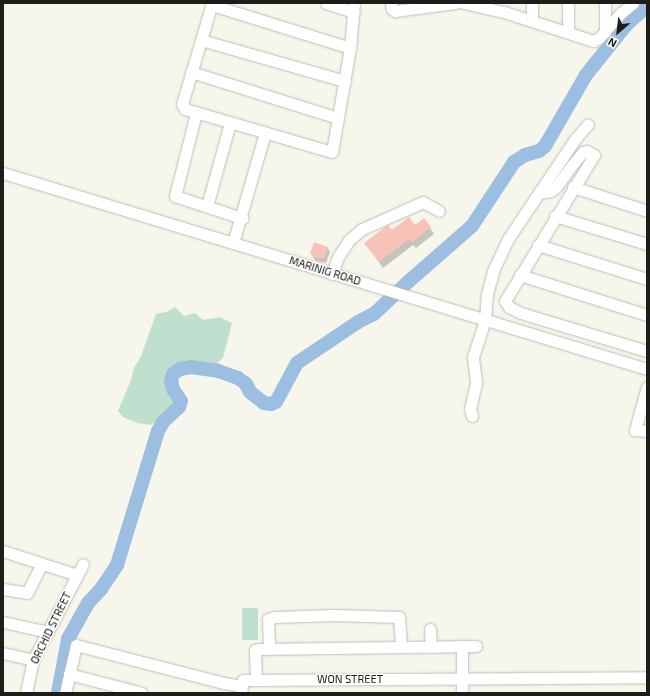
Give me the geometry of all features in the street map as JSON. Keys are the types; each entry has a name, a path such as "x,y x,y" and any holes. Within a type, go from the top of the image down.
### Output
{"street":[{"path":"326,3 354,7 350,48 345,81 332,152 196,113 185,109 182,104 212,4 350,48"},
{"path":"391,3 392,10 395,11 426,5 456,3"},
{"path":"464,3 495,6 532,21 593,41 599,38 633,3"},
{"path":"532,3 532,21"},
{"path":"568,3 568,32"},
{"path":"605,3 605,32"},
{"path":"201,40 345,81"},
{"path":"191,72 338,118"},
{"path":"196,113 175,196 242,218"},
{"path":"207,206 230,123"},
{"path":"472,416 470,409 476,382 473,357 485,320 487,294 492,271 508,239 560,161 588,124"},
{"path":"234,243 265,133"},
{"path":"539,193 556,187 583,152 591,152 594,155 555,216 505,301 509,307 520,313 647,351"},
{"name":"MARINIG ROAD","path":"3,173 647,369"},
{"path":"573,187 647,211"},
{"path":"332,274 338,257 349,240 362,229 423,202 439,211"},
{"path":"555,216 647,244"},
{"path":"538,245 647,280"},
{"path":"520,275 647,315"},
{"path":"647,387 635,430 647,431"},
{"path":"3,551 77,575"},
{"path":"3,589 26,593 42,564"},
{"name":"ORCHID STREET","path":"26,693 33,660 83,564"},
{"path":"269,648 268,619 275,617 334,615 399,617 400,647"},
{"path":"3,622 48,632"},
{"path":"430,630 431,647"},
{"path":"65,693 76,645 224,683 241,689"},
{"path":"462,646 462,693"},
{"path":"256,680 255,650 269,648 476,646"},
{"path":"3,653 33,660"},
{"path":"69,674 142,693"},
{"name":"WON STREET","path":"241,689 243,680 647,677"}],"green space":[{"path":"175,307 184,316 195,313 203,320 220,317 232,323 223,358 216,364 189,360 177,365 169,371 165,382 175,400 175,404 151,425 137,423 123,417 118,411 131,380 134,368 141,356 156,314 166,312"},
{"path":"242,608 258,608 258,640 242,640"}],"building":[{"path":"409,217 415,225 424,218 431,227 412,242 409,239 379,262 364,243 388,225 392,230"},
{"path":"314,242 328,247 324,259 316,258 310,254"}],"waterway":[{"path":"58,693 68,639 88,603 101,589 117,565 158,431 163,422 179,407 181,401 173,389 171,381 173,374 180,369 191,367 218,371 238,378 246,384 250,392 264,403 271,404 276,402 297,363 358,322 374,314 472,226 514,162 525,155 539,151 545,146 586,75 626,25 647,6"}]}
